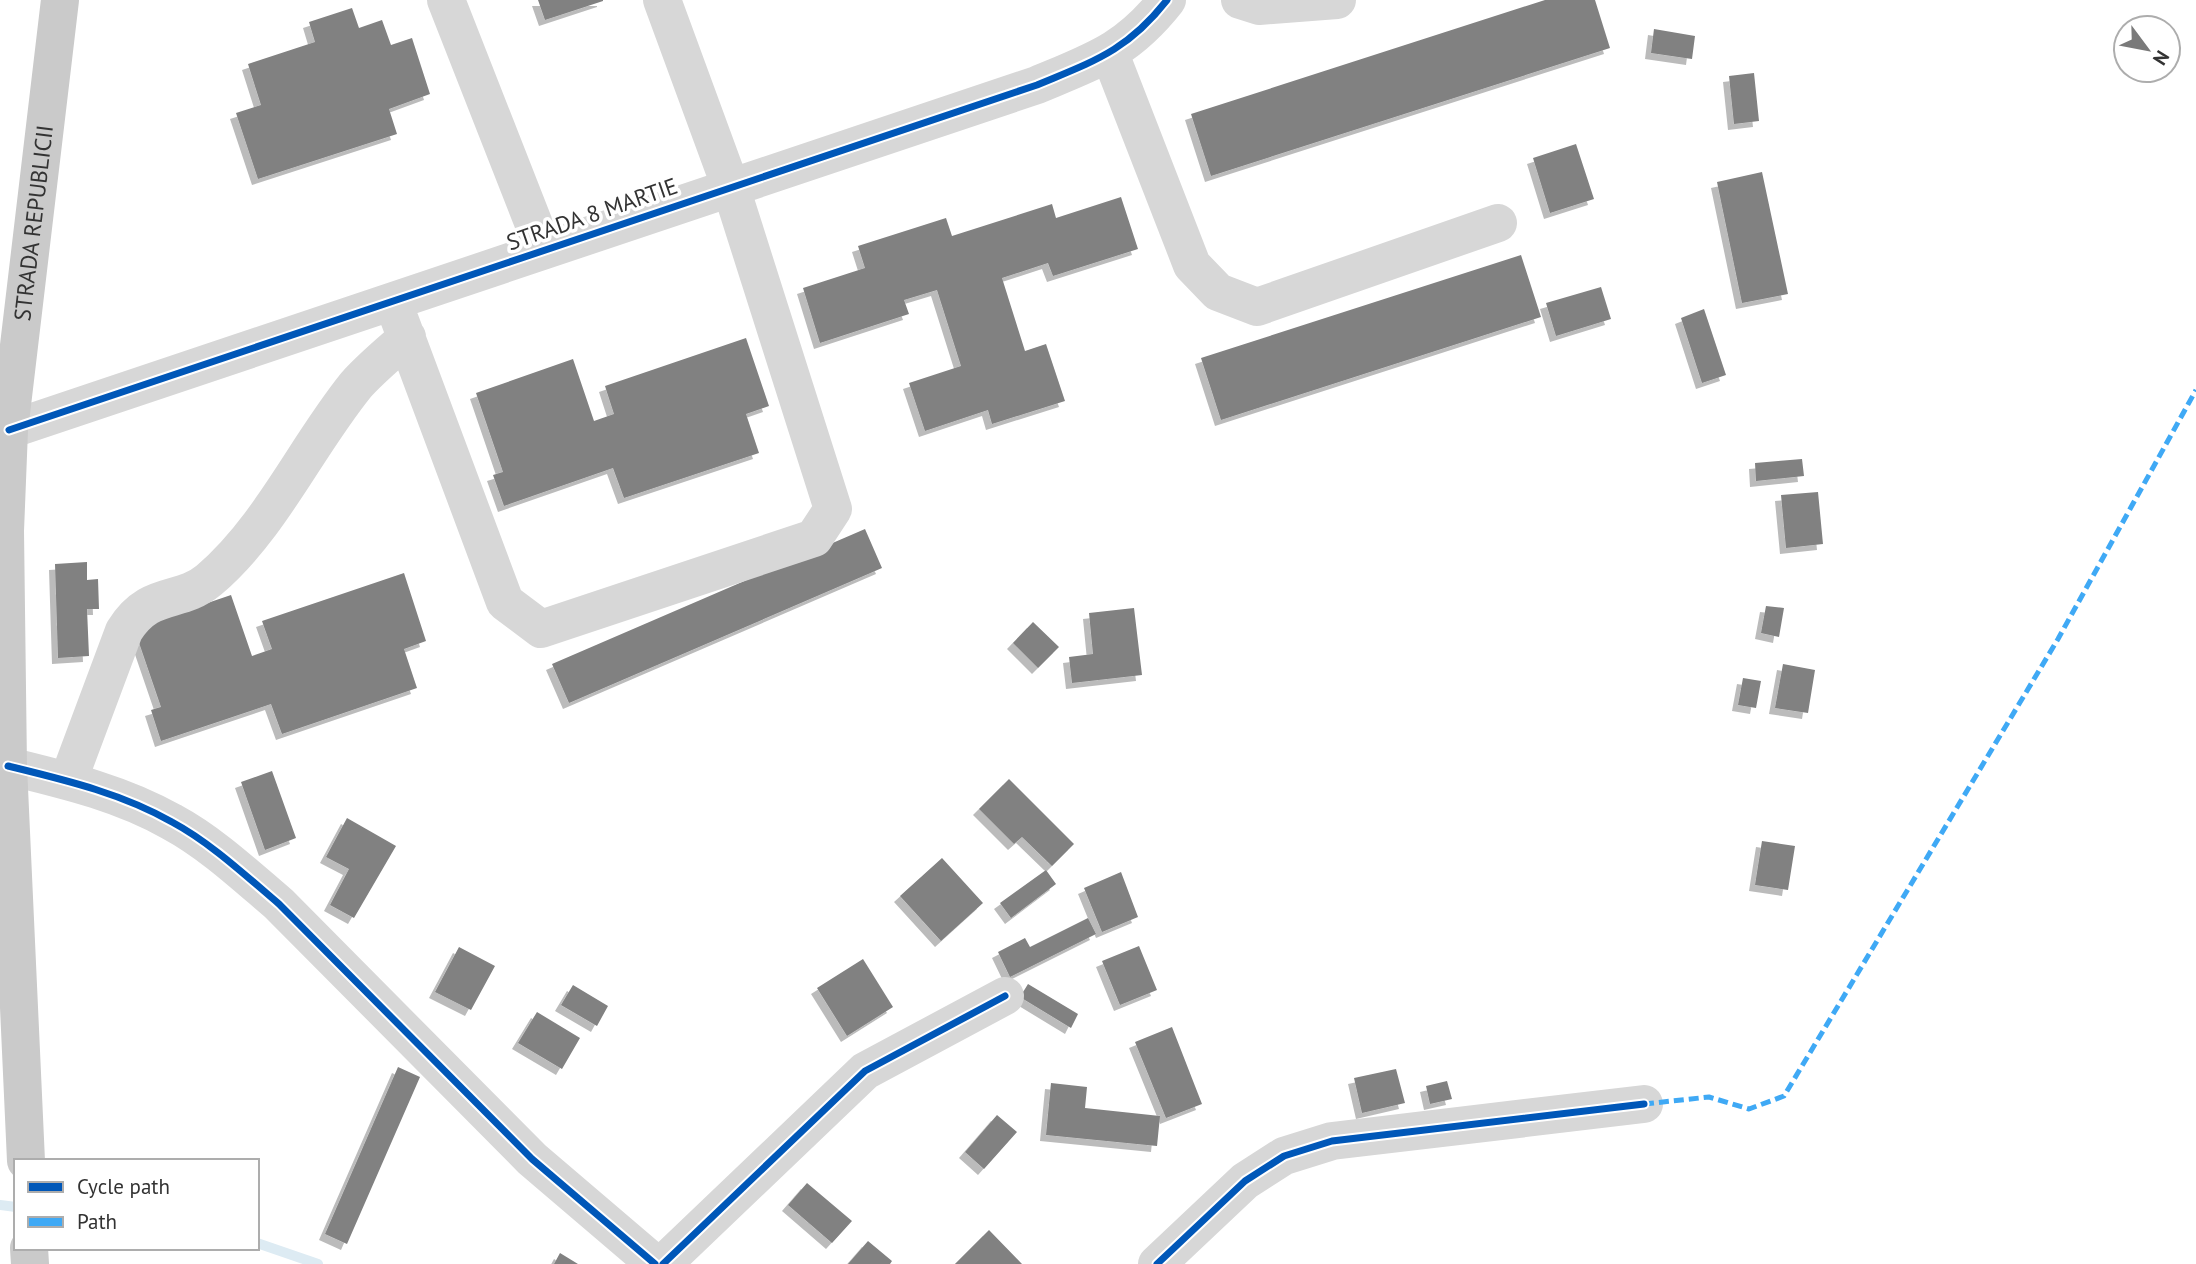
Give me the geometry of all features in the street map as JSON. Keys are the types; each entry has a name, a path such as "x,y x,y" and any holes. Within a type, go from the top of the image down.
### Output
{"main road":[{"name":"STRADA REPUBLICII","path":"17,1140 5,531 9,430 60,0"}],"street":[{"path":"446,0 544,250"},
{"path":"393,302 505,602 541,629 814,538 834,509 731,188 662,0"},
{"name":"STRADA 8 MARTIE","path":"9,430 1037,85 1110,54 1150,21 1167,0"},
{"path":"1240,0 1259,6 1337,0"},
{"path":"1110,54 1192,265 1218,292 1257,307 1498,223"},
{"path":"68,781 124,631 134,615 143,607 205,584 237,556 357,384 407,337"},
{"path":"8,766 68,781 131,802 174,822 237,868 279,904 532,1159 655,1264"},
{"path":"663,1264 865,1071 1005,996"},
{"path":"1157,1264 1245,1181 1284,1156 1332,1141 1644,1104"}],"building":[{"path":"538,0 603,0 603,1 545,20"},
{"path":"1545,0 1595,0 1610,48 1211,176 1191,114"},
{"path":"352,8 359,28 382,20 391,45 412,38 430,94 389,109 397,134 258,179 236,113 261,105 248,64 315,42 309,22"},
{"path":"1654,29 1695,36 1692,59 1651,53"},
{"path":"1754,73 1759,121 1734,124 1729,76"},
{"path":"1576,144 1594,199 1550,213 1533,158"},
{"path":"1762,172 1788,294 1742,303 1717,182"},
{"path":"1121,197 1138,249 1053,276 1048,263 1002,278 1025,351 1046,344 1065,401 992,424 988,410 925,431 909,383 961,366 937,290 904,300 909,314 820,343 803,288 865,268 858,246 946,218 952,236 1052,204 1056,218"},
{"path":"1521,255 1541,317 1221,420 1201,358"},
{"path":"1601,287 1611,319 1556,336 1546,303"},
{"path":"1704,309 1726,375 1702,383 1681,318"},
{"path":"746,338 769,406 746,414 759,453 624,498 613,468 504,506 493,475 503,472 476,393 573,359 594,421 614,414 605,386"},
{"path":"1802,459 1804,476 1756,481 1755,463"},
{"path":"1818,492 1823,544 1786,548 1781,495"},
{"path":"865,529 882,568 569,703 552,664"},
{"path":"87,562 87,580 98,579 99,609 87,609 89,656 58,658 55,564"},
{"path":"404,573 426,641 404,649 417,688 282,734 271,704 161,741 151,710 161,707 134,628 231,595 252,656 272,649 262,621"},
{"path":"1766,606 1784,608 1779,637 1761,633"},
{"path":"1134,608 1142,675 1072,683 1069,657 1093,654 1089,613"},
{"path":"1033,622 1059,647 1038,668 1013,643"},
{"path":"1783,664 1815,670 1808,713 1775,708"},
{"path":"1743,678 1761,681 1756,708 1738,705"},
{"path":"272,771 296,838 265,850 241,782"},
{"path":"1009,779 1074,844 1052,866 1022,837 1014,844 979,809"},
{"path":"347,818 396,846 354,918 330,905 349,869 326,857"},
{"path":"1762,841 1795,846 1788,890 1755,885"},
{"path":"942,858 983,903 941,941 900,896"},
{"path":"1046,870 1056,884 1011,918 1000,903"},
{"path":"1121,872 1138,917 1102,932 1084,888"},
{"path":"1088,918 1096,934 1010,977 998,952 1025,938 1030,947"},
{"path":"1139,946 1157,990 1120,1005 1102,961"},
{"path":"459,947 495,966 471,1010 435,992"},
{"path":"863,959 893,1007 847,1036 817,988"},
{"path":"1028,984 1078,1014 1071,1028 1020,997"},
{"path":"573,985 608,1006 597,1026 561,1005"},
{"path":"537,1012 580,1038 562,1069 518,1043"},
{"path":"1172,1027 1202,1104 1166,1118 1135,1042"},
{"path":"398,1067 420,1077 347,1244 325,1234"},
{"path":"1396,1069 1405,1103 1362,1113 1354,1078"},
{"path":"1447,1081 1452,1099 1430,1104 1426,1086"},
{"path":"1051,1083 1087,1087 1085,1108 1160,1116 1157,1146 1046,1135"},
{"path":"997,1115 1017,1132 984,1169 965,1152"},
{"path":"807,1183 852,1221 832,1243 788,1205"},
{"path":"989,1230 1022,1264 955,1264"},
{"path":"868,1241 892,1261 890,1264 848,1264"},
{"path":"560,1253 578,1264 554,1264"}],"waterway":[{"path":"0,1205 14,1207"},
{"path":"259,1244 318,1264"}],"marked path":[{"path":"1644,1104 1709,1097 1749,1109 1784,1096 2058,639 2196,390"}],"cycle path":[{"path":"9,430 1037,85 1108,53 1138,31 1167,0"},
{"path":"8,766 71,782 133,803 186,830 214,850 279,904 532,1159 655,1264"},
{"path":"663,1264 865,1071 1005,996"},
{"path":"1157,1264 1245,1181 1284,1156 1332,1141 1644,1104"}]}
